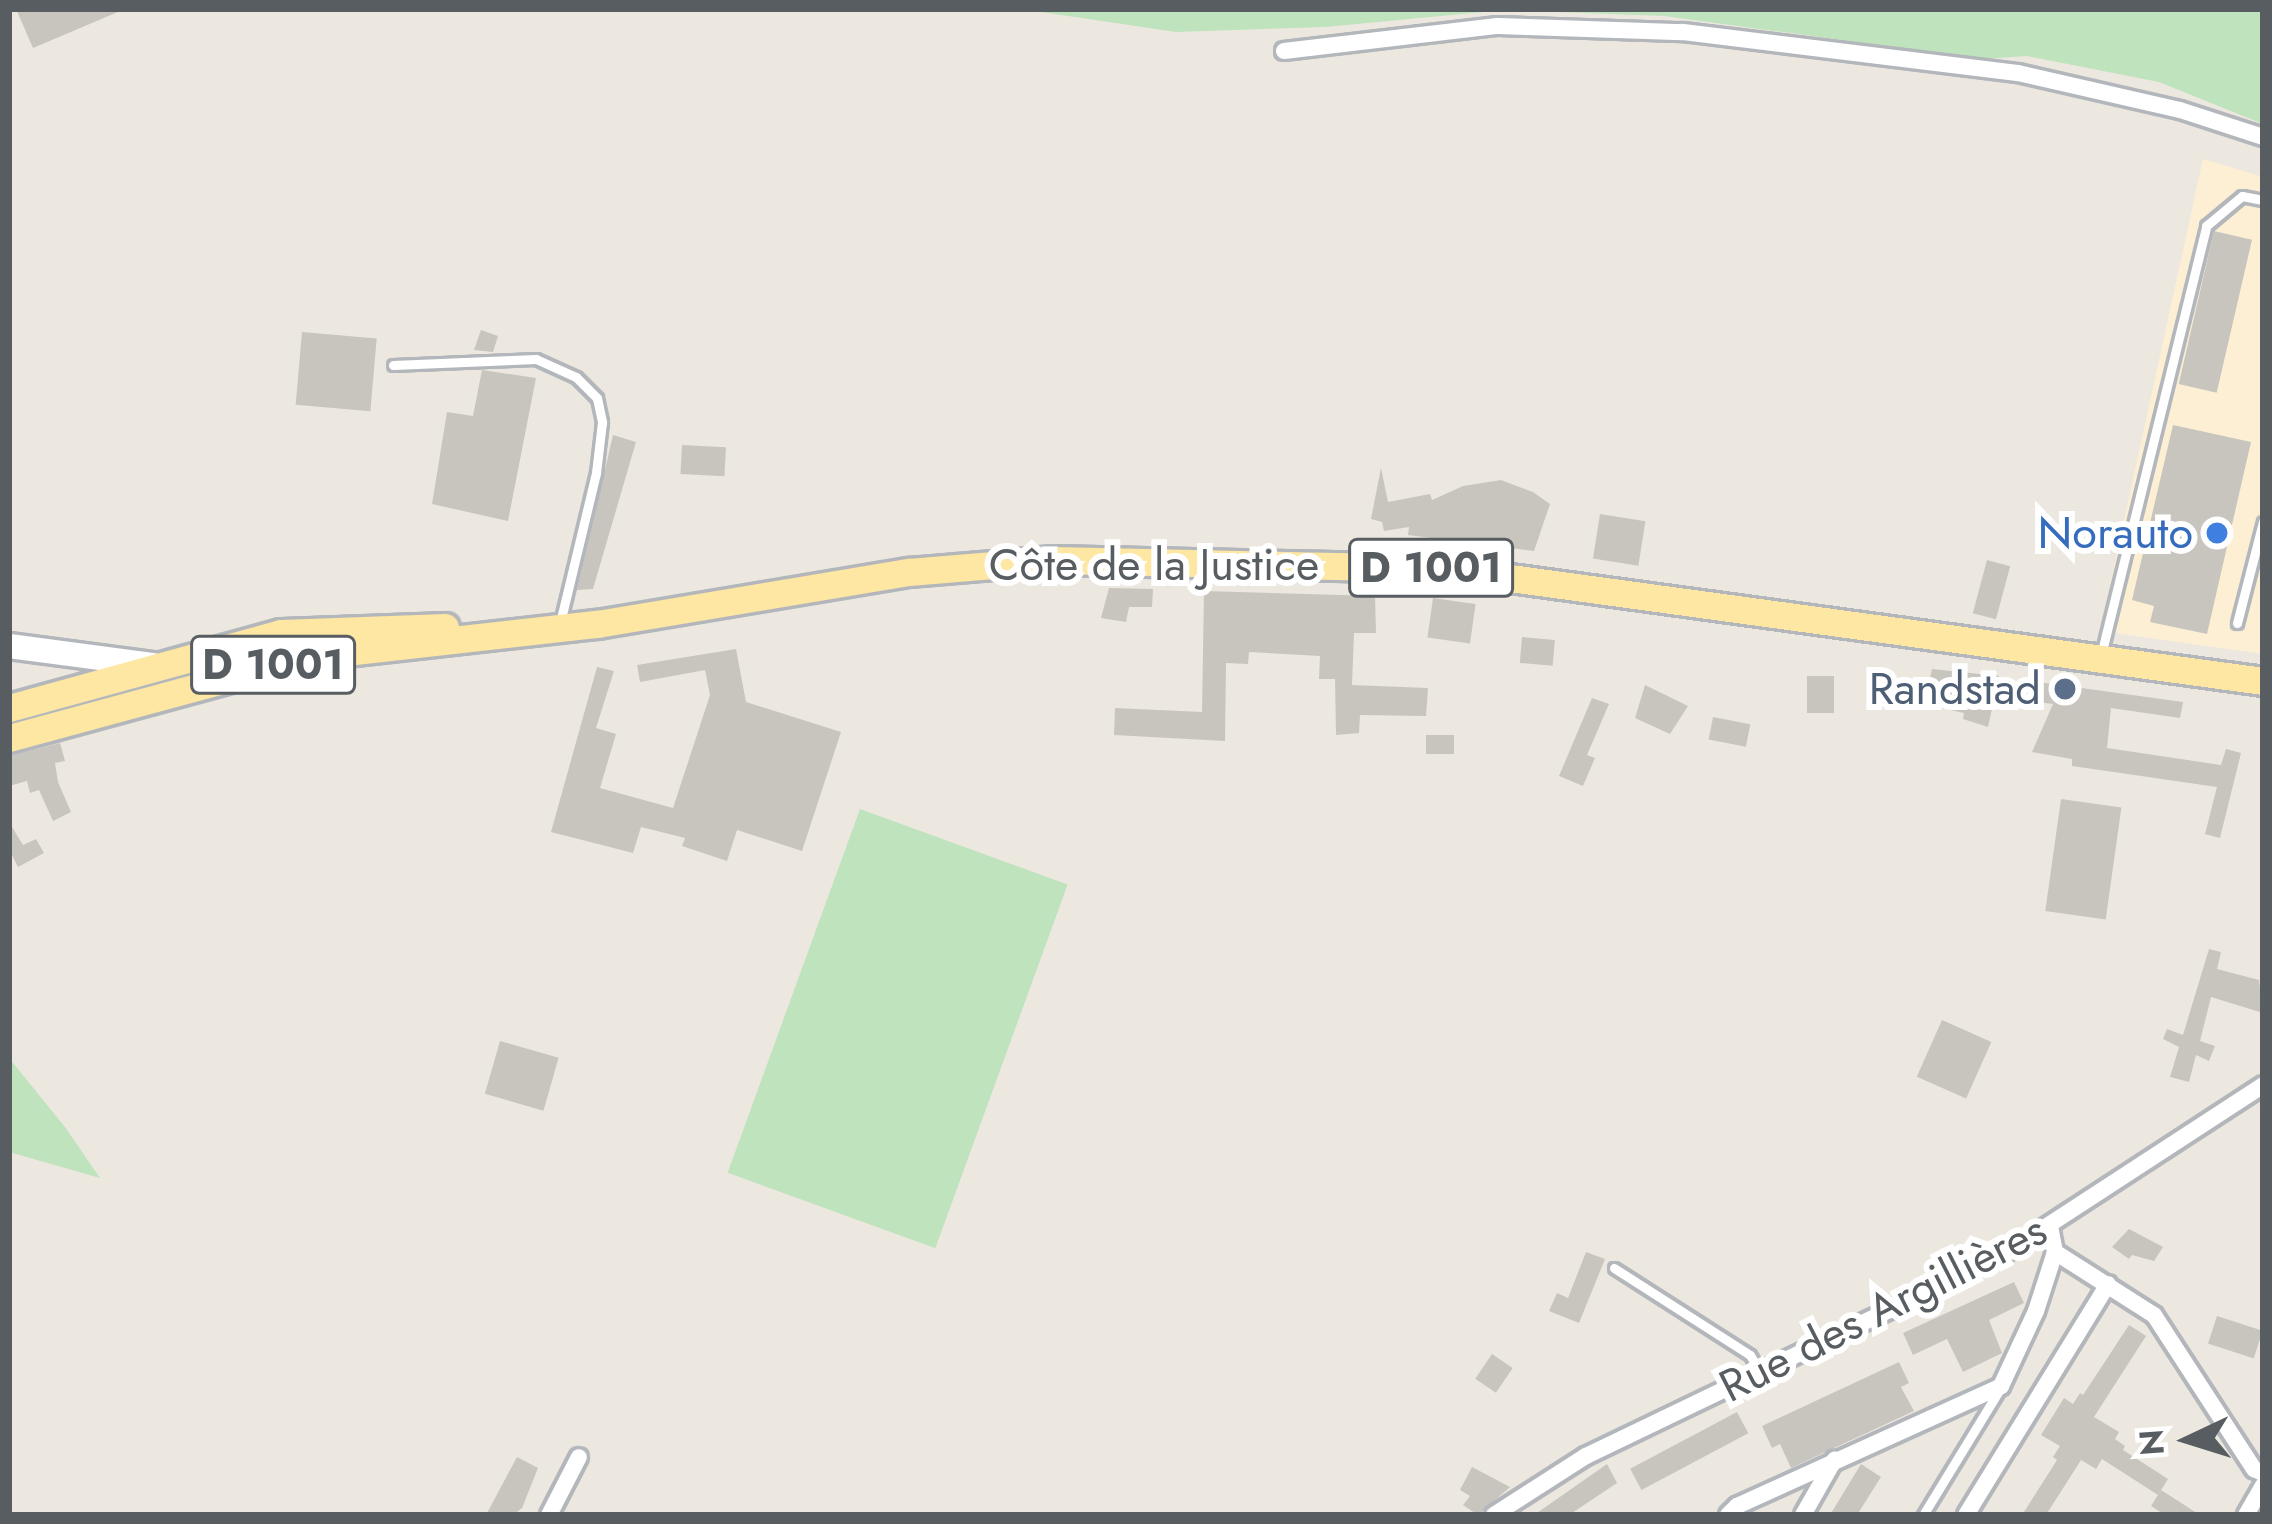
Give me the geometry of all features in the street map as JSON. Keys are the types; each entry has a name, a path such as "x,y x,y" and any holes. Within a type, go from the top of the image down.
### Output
{"main road":[{"name":"Côte de la Justice","path":"9,738 310,656 552,630 909,572 1100,559 1437,568 2263,681"},
{"name":"Côte de la Justice","path":"9,708 304,629 552,630"},
{"path":"9,646 156,666"}],"street":[{"path":"1284,50 1498,26 1683,32 2018,73 2180,110 2263,137"},
{"name":"Rue des Argillières","path":"1494,1515 1565,1467 2001,1256 2263,1085"},
{"path":"1728,1515 1737,1506 1835,1459 2001,1386 2036,1312 2055,1252 2050,1226"},
{"path":"2055,1252 2154,1315 2254,1469 2263,1473"},
{"path":"1966,1515 2108,1284"},
{"path":"548,1515 579,1457"},
{"path":"1803,1515 1835,1459"},
{"path":"2246,1515 2263,1485"}],"lane":[{"path":"2100,658 2206,226 2242,196 2263,200"},
{"path":"393,365 536,359 576,377 597,398 602,422 596,473 552,630"},
{"path":"2237,623 2263,522"},
{"path":"1614,1268 1750,1355 1760,1372"},
{"path":"1923,1515 2001,1386"}],"shaded area":[{"path":"2203,159 2263,177 2263,654 2100,631"}],"green space":[{"path":"1021,9 2263,9 2263,124 2159,82 2027,56 1983,59 1664,16 1504,10 1325,27 1176,32"},
{"path":"860,809 1068,885 935,1248 728,1173"},
{"path":"9,1058 65,1127 100,1178 9,1152"}],"building":[{"path":"16,9 125,9 33,48"},
{"path":"2214,231 2252,240 2217,393 2179,384"},
{"path":"481,330 498,336 493,352 474,350"},
{"path":"302,332 377,339 370,411 296,405"},
{"path":"482,370 536,378 508,521 432,504 447,412 473,416"},
{"path":"2173,425 2251,442 2207,634 2150,622 2154,606 2132,600"},
{"path":"613,435 636,442 593,589 577,590"},
{"path":"682,445 726,447 724,476 680,474"},
{"path":"1381,468 1388,502 1430,494 1432,500 1463,486 1501,480 1533,492 1550,504 1534,551 1408,535 1409,527 1384,531 1382,522 1371,519"},
{"path":"1600,514 1645,521 1638,566 1593,558"},
{"path":"1987,560 2010,566 1996,619 1973,613"},
{"path":"1109,588 1153,589 1152,607 1129,607 1126,622 1101,618"},
{"path":"1204,591 1375,596 1376,633 1354,633 1352,685 1428,688 1426,716 1360,715 1359,733 1336,735 1335,679 1319,679 1320,656 1249,652 1248,664 1226,663 1225,741 1114,735 1115,708 1202,712"},
{"path":"1433,598 1476,604 1470,644 1427,638"},
{"path":"1522,637 1555,640 1553,666 1520,663"},
{"path":"736,649 746,702 841,732 802,851 737,830 727,861 682,846 685,838 641,827 633,853 551,832 597,667 614,671 596,728 616,734 600,788 673,808 710,695 705,670 640,682 637,665"},
{"path":"1932,669 1999,676 1988,727 1963,719 1964,713 1915,702 1918,685 1928,687"},
{"path":"1807,676 1834,676 1834,713 1807,713"},
{"path":"2038,682 2183,702 2180,718 2111,708 2107,748 2221,765 2226,749 2241,753 2220,838 2205,834 2217,787 2072,766 2072,759 2032,752 2053,704 2036,702"},
{"path":"1645,685 1688,706 1670,734 1635,718"},
{"path":"1592,698 1609,704 1587,755 1595,758 1583,786 1559,776"},
{"path":"1713,717 1750,724 1746,747 1709,740"},
{"path":"1426,735 1454,735 1454,754 1426,754"},
{"path":"60,743 65,761 55,763 58,782 71,812 53,821 39,790 30,793 27,781 9,786 9,756"},
{"path":"2061,799 2121,807 2106,919 2045,911"},
{"path":"9,822 23,845 36,839 44,853 18,867 9,849"},
{"path":"2209,949 2221,952 2217,969 2259,980 2263,1013 2211,997 2200,1041 2215,1046 2209,1061 2196,1055 2189,1082 2170,1077 2179,1047 2163,1039 2167,1029 2183,1035"},
{"path":"1942,1020 1991,1042 1966,1099 1917,1077"},
{"path":"500,1041 559,1058 543,1111 485,1094"},
{"path":"2129,1229 2163,1247 2154,1261 2132,1255 2129,1259 2112,1247"},
{"path":"1586,1252 1605,1259 1579,1323 1549,1311 1557,1293 1568,1298"},
{"path":"2014,1282 2024,1303 1989,1320 2002,1353 1963,1372 1947,1339 1913,1355 1903,1333"},
{"path":"2217,1316 2263,1331 2254,1358 2208,1344"},
{"path":"2129,1325 2146,1336 2094,1417 2119,1432 2115,1439 2125,1446 2123,1450 2168,1479 2158,1495 2102,1459 2096,1469 2081,1460 2046,1515 2022,1515 2057,1460 2053,1457 2060,1446 2041,1435 2064,1398 2073,1404 2083,1395"},
{"path":"1492,1354 1513,1368 1496,1393 1475,1379"},
{"path":"1899,1362 1909,1383 1901,1387 1914,1411 1791,1468 1780,1444 1772,1448 1762,1426"},
{"path":"1737,1412 1748,1433 1641,1490 1630,1469"},
{"path":"517,1457 538,1468 522,1508 513,1515 486,1515"},
{"path":"1607,1464 1617,1483 1569,1515 1534,1515"},
{"path":"1861,1464 1881,1477 1857,1515 1830,1515"},
{"path":"1472,1467 1510,1487 1478,1515 1463,1505 1470,1496 1460,1490"},
{"path":"2161,1490 2200,1515 2165,1515 2151,1506"}],"place":[{"name":"Norauto","path":"2217,533"},
{"name":"Randstad","path":"2065,689"}]}
